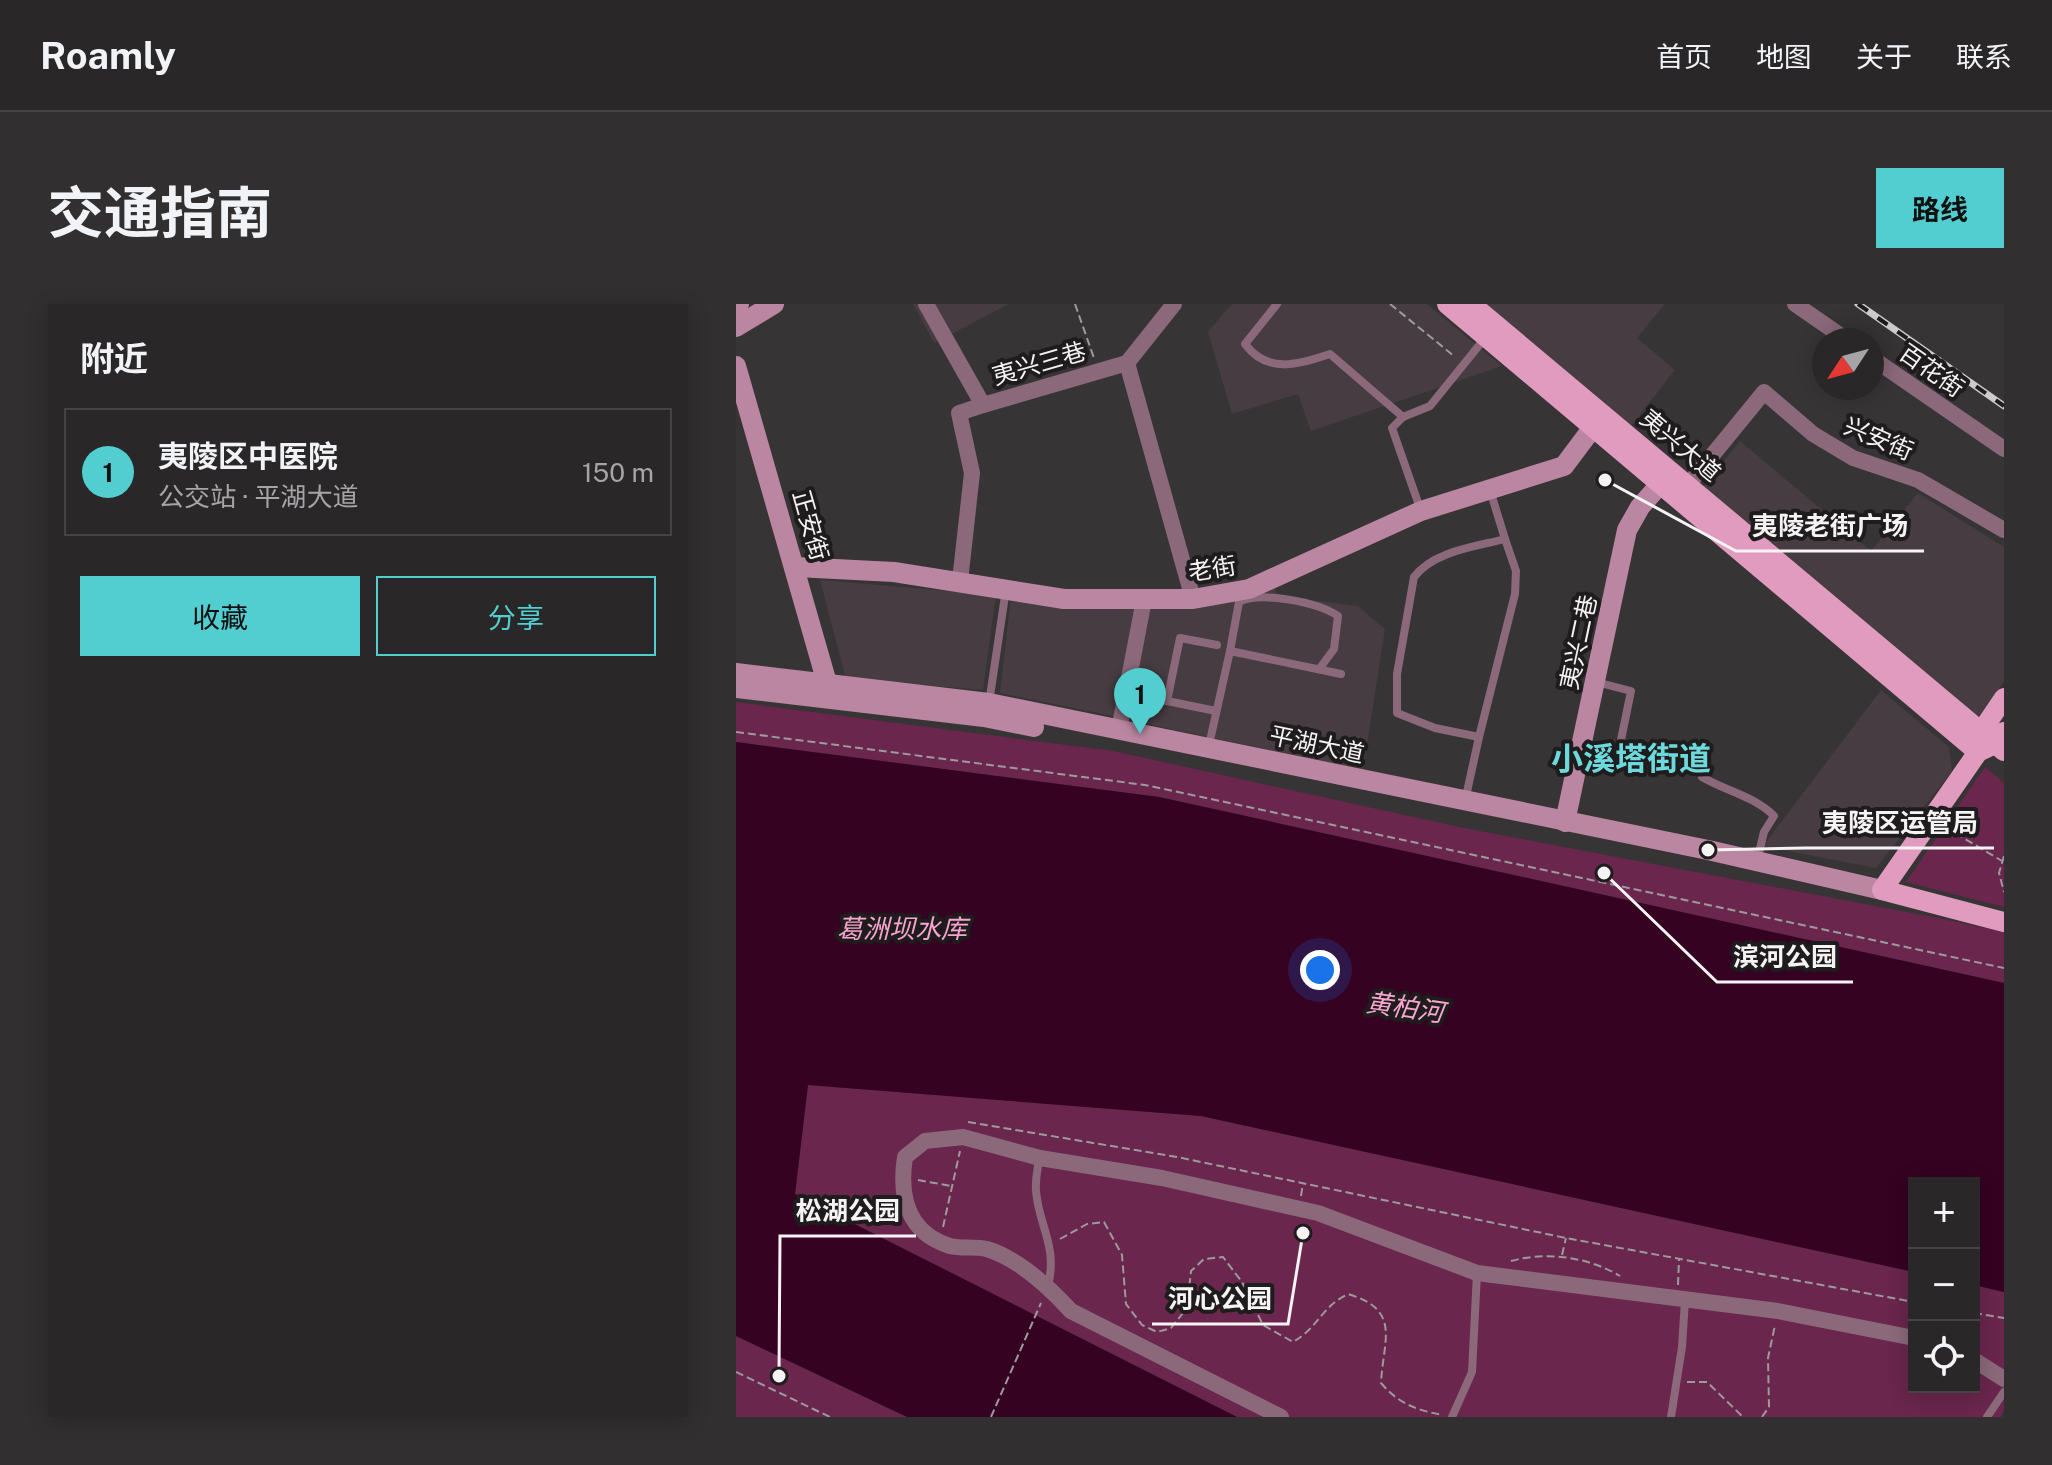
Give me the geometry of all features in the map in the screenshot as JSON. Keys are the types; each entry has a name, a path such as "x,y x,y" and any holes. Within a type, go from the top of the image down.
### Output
{"main road":[{"path":"736,327 774,304"},
{"name":"夷兴大道","path":"1447,304 1662,482 1992,742"},
{"name":"夷兴大道","path":"1471,304 1992,742"},
{"name":"正安街","path":"736,366 830,692"},
{"name":"老街","path":"796,567 894,572 1064,599 1193,599 1249,589 1421,511 1564,466 1594,426"},
{"name":"夷兴二巷","path":"1565,822 1627,530 1640,507 1662,482"},
{"name":"平湖大道","path":"736,673 984,717 1852,890 1882,890"},
{"name":"平湖大道","path":"736,688 989,703 1757,862 2004,922"},
{"path":"1882,890 1930,819 1992,742 2004,698"}],"street":[{"name":"夷兴三巷","path":"926,304 983,405 1127,363"},
{"path":"1174,304 1127,363 1193,599"},
{"path":"1795,304 1830,328"},
{"name":"百花街","path":"1884,366 2004,449"},
{"name":"兴安街","path":"1688,485 1764,392 1813,434 1853,458 1918,480 2004,530"},
{"path":"960,581 972,473 959,413 983,405"},
{"path":"1119,730 1144,600"},
{"path":"1281,1417 1071,1311 1047,1287 987,1249 949,1246 916,1226 905,1208 902,1177 905,1157 925,1141 963,1137 1040,1158 1162,1178 1318,1213 1477,1273 1778,1311 1908,1337"},
{"path":"1980,1364 2004,1379"}],"lane":[{"path":"1277,304 1245,344 1254,356 1276,366 1330,354 1403,417"},
{"path":"1421,511 1392,428 1403,417 1430,406 1485,337"},
{"path":"1465,802 1515,594 1516,571 1490,490"},
{"path":"1479,737 1435,728 1397,713 1397,674 1414,577 1434,559 1505,539"},
{"path":"989,703 1006,588"},
{"path":"1208,748 1239,602 1254,595 1324,609 1338,616 1334,649 1320,668"},
{"path":"1167,701 1180,638 1217,645"},
{"path":"1230,651 1341,674"},
{"path":"1596,682 1631,691 1621,740"},
{"path":"1127,693 1216,711"},
{"path":"1702,777 1742,798 1762,803 1774,816 1764,832 1757,862"},
{"path":"1040,1158 1036,1190 1051,1244 1053,1266 1047,1287"},
{"path":"1452,1417 1472,1372 1477,1273"},
{"path":"1671,1417 1685,1300"},
{"path":"1987,1417 2004,1392"}],"path":[{"path":"1075,304 1098,371"},
{"path":"1390,304 1464,365"},
{"path":"736,732 1145,785 2004,968"},
{"path":"1930,819 2003,858 1999,873 2004,892"},
{"path":"940,1240 968,1122 1177,1157 1566,1238 1908,1301"},
{"path":"902,1177 952,1186"},
{"path":"1051,1244 1087,1224 1104,1222 1122,1255 1126,1304 1142,1325 1157,1332 1171,1328 1187,1308 1191,1271 1204,1259 1223,1257 1242,1282 1263,1325 1293,1342 1311,1332 1331,1301 1348,1294 1367,1299 1381,1315 1389,1332 1381,1383 1395,1399 1414,1409 1452,1417"},
{"path":"1562,1256 1566,1238"},
{"path":"1503,1264 1562,1256 1604,1267 1629,1282"},
{"path":"1679,1259 1677,1282 1685,1300"},
{"path":"991,1417 1047,1287"},
{"path":"1762,1417 1769,1407 1768,1358 1778,1311"},
{"path":"1980,1314 2004,1318"},
{"path":"736,1372 830,1417"},
{"path":"1677,1382 1707,1382 1743,1417"}],"shaded area":[{"path":"913,304 1009,304 934,343"},
{"path":"1232,304 1427,304 1502,366 1311,431 1298,394 1232,414 1208,332"},
{"path":"1484,304 1665,304 1637,338 1675,370 1631,426"},
{"path":"1740,441 1871,551 1918,493 2004,547 2004,681 1980,718 1703,487"},
{"path":"820,580 996,595 983,690 846,679"},
{"path":"1273,584 1278,596 1358,606 1385,629 1363,770 1128,720 1149,607"},
{"path":"1011,597 1138,606 1117,717 1000,693"},
{"path":"1881,690 1949,747 1952,771 1876,868 1763,846"},
{"path":"736,702 1113,751 1464,828 2004,932 2004,983 1159,797 736,742"},
{"path":"1985,767 2004,783 2004,907 1906,882"},
{"path":"808,1085 1201,1116 1908,1271 1908,1393 1980,1393 1980,1286 2004,1292 2004,1411 2000,1417 1237,1417 795,1194"},
{"path":"736,1336 907,1417 736,1417"}],"water":[{"name":"葛洲坝水库","path":"736,742 1159,797 2004,983 2004,1292 1980,1286 1980,1177 1908,1177 1908,1271 1201,1116 808,1085 795,1194 1237,1417 907,1417 736,1336"}],"railway":[{"path":"1858,304 2004,406"}],"place":[{"name":"夷陵老街广场","path":"1605,480"},
{"name":"夷陵区中医院","path":"1140,734"},
{"name":"夷陵区运管局","path":"1708,850"},
{"name":"滨河公园","path":"1604,873"},
{"name":"河心公园","path":"1303,1233"},
{"name":"松湖公园","path":"779,1376"}],"district":[{"name":"小溪塔街道","path":"1631,758"}],"water label":[{"name":"黄柏河","path":"1405,1007"}]}
